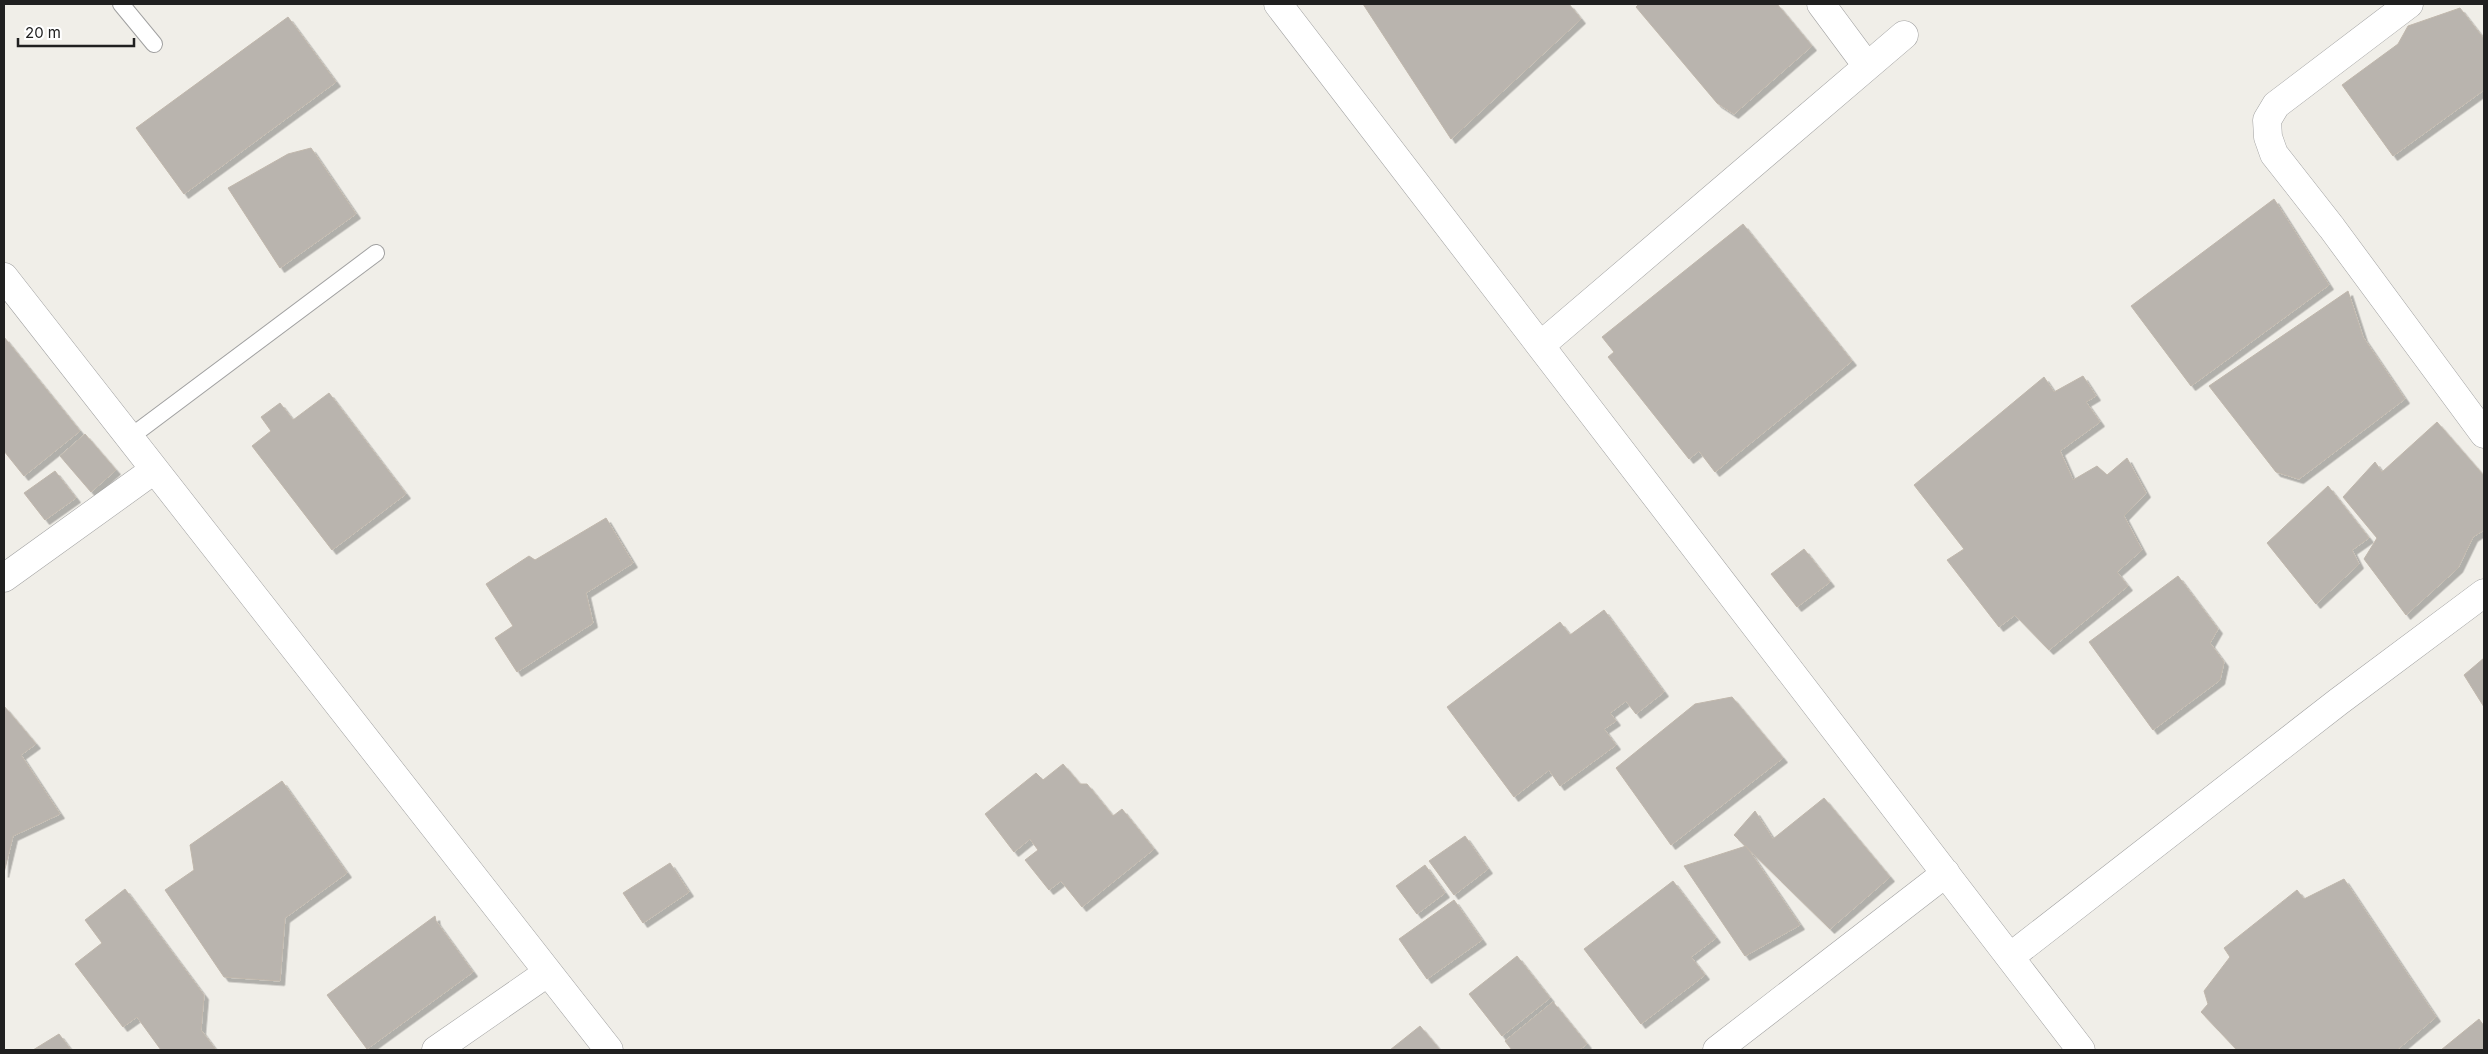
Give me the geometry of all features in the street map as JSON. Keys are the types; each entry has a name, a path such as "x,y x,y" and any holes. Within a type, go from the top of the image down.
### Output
{"street":[{"path":"1278,4 2082,1050"},
{"path":"1821,4 1867,66"},
{"path":"2409,4 2276,105 2266,120 2268,137 2274,154 2332,228 2484,434"},
{"path":"1541,345 1904,35"},
{"path":"4,277 609,1050"},
{"path":"4,578 154,470"},
{"path":"2010,957 2331,708 2484,593"},
{"path":"1718,1050 1946,873"},
{"path":"436,1050 547,973"}],"lane":[{"path":"121,4 154,44"},
{"path":"129,438 376,253"}],"building":[{"path":"1363,4 1569,4 1581,19 1451,139"},
{"path":"1639,4 1777,4 1812,46 1734,114 1717,103 1636,7"},
{"path":"2460,8 2484,39 2484,90 2393,156 2342,85 2398,44 2408,26"},
{"path":"288,17 336,82 184,194 136,128"},
{"path":"311,148 356,214 280,268 228,188 288,154"},
{"path":"2274,199 2329,285 2191,386 2131,306"},
{"path":"1743,224 1852,361 1715,472 1699,451 1689,459 1608,357 1614,352 1602,337"},
{"path":"2348,291 2363,337 2405,399 2299,479 2276,472 2209,386"},
{"path":"4,337 80,431 24,476 4,451"},
{"path":"2083,376 2096,396 2086,402 2100,422 2060,451 2073,480 2097,466 2107,475 2127,458 2146,493 2124,516 2142,550 2117,572 2128,586 2049,650 2015,615 1999,627 1947,560 1964,549 1914,485 2044,377 2054,392"},
{"path":"329,393 406,494 332,550 252,446 271,431 261,417 280,403 293,420"},
{"path":"2437,422 2484,476 2484,530 2473,537 2458,568 2406,615 2364,559 2377,538 2343,497 2375,462 2382,472"},
{"path":"85,434 116,470 91,492 60,456"},
{"path":"55,471 76,498 45,520 24,493"},
{"path":"2328,486 2369,538 2352,550 2359,564 2316,604 2267,543"},
{"path":"606,518 633,563 586,593 593,623 517,672 495,638 513,626 486,584 529,556 535,560"},
{"path":"1804,549 1830,582 1797,607 1771,574"},
{"path":"2178,576 2218,629 2210,643 2224,662 2220,680 2153,730 2089,642"},
{"path":"1604,610 1664,692 1636,714 1626,701 1610,713 1616,721 1604,729 1616,745 1560,786 1549,770 1514,797 1447,707 1560,622 1570,635"},
{"path":"2484,658 2484,707 2464,675"},
{"path":"1732,697 1783,758 1671,845 1616,768 1695,704"},
{"path":"4,706 36,744 21,755 60,814 13,836 4,873"},
{"path":"1063,764 1080,784 1087,784 1113,816 1122,809 1154,849 1082,907 1061,881 1049,890 1025,860 1038,850 1030,839 1014,852 985,814 1036,773 1043,780"},
{"path":"282,781 347,873 285,918 280,981 224,977 165,890 194,870 190,845"},
{"path":"1824,798 1890,877 1830,929 1734,835 1755,811 1773,839"},
{"path":"1465,836 1488,869 1454,895 1429,861"},
{"path":"1746,846 1800,925 1745,956 1684,866"},
{"path":"670,863 689,892 643,923 623,893"},
{"path":"1425,865 1445,893 1417,914 1396,886"},
{"path":"2344,879 2436,1017 2397,1050 2237,1050 2201,1012 2208,1004 2204,991 2230,957 2224,948 2297,890 2304,899"},
{"path":"1673,881 1716,938 1691,957 1705,975 1641,1024 1584,949"},
{"path":"125,889 204,995 201,1030 216,1050 161,1050 137,1017 123,1027 75,964 102,943 85,920"},
{"path":"1454,900 1482,940 1427,979 1399,939"},
{"path":"435,916 436,921 473,972 367,1049 327,995"},
{"path":"1517,956 1550,998 1502,1036 1469,994"},
{"path":"1553,1002 1587,1044 1579,1050 1512,1050 1505,1041"},
{"path":"2479,1019 2484,1026 2484,1050 2441,1050"},
{"path":"1420,1026 1440,1050 1390,1050"},
{"path":"59,1034 71,1050 33,1050"}]}
